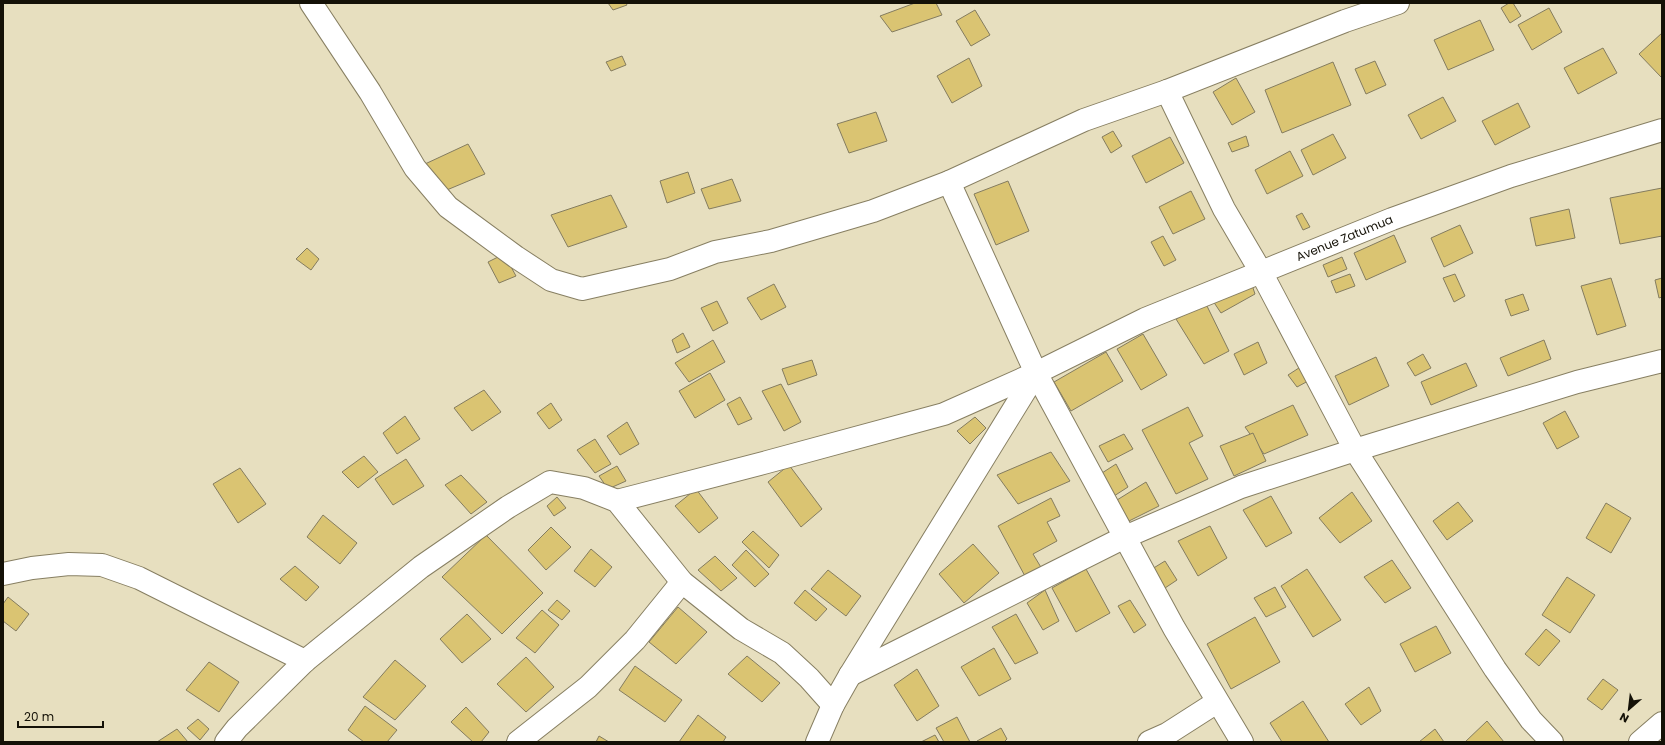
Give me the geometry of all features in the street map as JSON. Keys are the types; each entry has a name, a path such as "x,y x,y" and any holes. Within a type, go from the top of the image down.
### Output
{"street":[{"path":"311,3 370,92 415,168 448,207 516,257 551,280 582,290 670,269 715,252 771,241 873,211 949,182 1084,120 1167,91 1345,21 1398,3"},
{"path":"1167,91 1224,210 1261,272 1355,450 1495,669 1531,720 1552,742"},
{"name":"Avenue Zatumua","path":"616,501 944,414 1036,373 1145,319 1392,219 1503,179 1662,130"},
{"path":"949,182 1036,373 1174,628 1242,742"},
{"path":"850,675 1125,537 1241,488 1355,450 1577,382 1662,361"},
{"path":"817,742 833,705 850,675 1036,373"},
{"path":"226,742 237,728 305,661 421,567 508,507 550,482 584,488 616,501 682,582 741,629 782,652 809,678 833,705"},
{"path":"3,574 32,568 69,564 102,565 139,578 305,661"},
{"path":"518,742 588,687 635,640 682,582"},
{"path":"1149,742 1167,734 1217,702"},
{"path":"1640,742 1662,723"}],"building":[{"path":"608,3 626,3 627,5 613,10"},
{"path":"915,3 936,3 942,15 892,32 880,16"},
{"path":"1509,3 1513,3 1521,16 1510,23 1501,8"},
{"path":"1549,8 1562,32 1532,50 1518,25"},
{"path":"975,10 990,35 971,46 956,21"},
{"path":"1480,20 1494,50 1448,70 1434,40"},
{"path":"1662,33 1662,77 1661,77 1639,54"},
{"path":"1603,48 1617,73 1578,94 1564,68"},
{"path":"622,56 626,65 611,71 606,62"},
{"path":"969,58 982,86 952,103 937,76"},
{"path":"1375,61 1386,85 1366,94 1355,69"},
{"path":"1333,62 1351,105 1282,133 1265,90"},
{"path":"1236,78 1255,112 1232,125 1213,92"},
{"path":"1443,97 1456,121 1421,139 1408,115"},
{"path":"1518,103 1530,127 1495,145 1482,121"},
{"path":"876,112 887,141 849,153 837,124"},
{"path":"1113,131 1122,146 1111,153 1102,137"},
{"path":"1333,134 1346,158 1313,175 1301,150"},
{"path":"1246,136 1249,146 1232,152 1228,143"},
{"path":"1170,137 1184,163 1146,183 1132,156"},
{"path":"468,144 485,174 442,192 425,164"},
{"path":"1290,151 1303,176 1267,194 1255,170"},
{"path":"688,172 695,193 667,203 660,181"},
{"path":"732,179 741,201 709,209 701,189"},
{"path":"1008,181 1029,231 996,245 974,194"},
{"path":"1662,188 1662,236 1620,244 1610,198"},
{"path":"1191,191 1205,219 1173,234 1159,207"},
{"path":"611,195 627,227 568,247 551,215"},
{"path":"1569,209 1575,238 1536,246 1530,218"},
{"path":"1302,213 1310,227 1303,230 1296,216"},
{"path":"1460,225 1473,253 1444,267 1431,238"},
{"path":"1394,235 1406,262 1366,280 1354,253"},
{"path":"1163,236 1176,260 1164,266 1151,242"},
{"path":"307,248 319,259 311,270 296,259"},
{"path":"504,254 516,276 499,283 488,262"},
{"path":"1342,257 1347,269 1328,277 1323,265"},
{"path":"1350,274 1355,286 1336,293 1331,281"},
{"path":"1455,274 1465,296 1454,302 1443,278"},
{"path":"1611,278 1626,326 1597,335 1581,286"},
{"path":"1662,278 1662,297 1659,298 1655,280"},
{"path":"1251,282 1255,294 1221,313 1213,301"},
{"path":"774,284 786,307 761,320 747,298"},
{"path":"1523,294 1529,310 1511,316 1505,300"},
{"path":"717,301 728,323 713,331 701,308"},
{"path":"1206,304 1229,351 1204,364 1176,319"},
{"path":"683,333 690,347 677,353 672,340"},
{"path":"1143,334 1167,375 1141,390 1117,349"},
{"path":"713,340 725,362 689,382 675,363"},
{"path":"1544,340 1551,359 1508,376 1500,358"},
{"path":"1258,342 1267,363 1244,375 1234,354"},
{"path":"1106,352 1123,381 1071,411 1054,382"},
{"path":"1423,354 1431,368 1415,376 1407,363"},
{"path":"1376,357 1389,386 1349,405 1335,376"},
{"path":"812,360 817,375 788,385 782,369"},
{"path":"1466,363 1477,386 1431,405 1421,382"},
{"path":"1302,366 1310,380 1297,387 1288,375"},
{"path":"710,373 725,400 695,418 679,391"},
{"path":"781,384 801,422 784,431 762,391"},
{"path":"484,390 501,412 472,431 454,408"},
{"path":"740,397 752,419 738,425 727,404"},
{"path":"551,403 562,420 549,429 537,413"},
{"path":"1293,405 1308,435 1264,454 1245,427"},
{"path":"1188,407 1203,436 1189,443 1208,479 1176,494 1142,430"},
{"path":"1565,411 1579,437 1557,449 1543,423"},
{"path":"405,416 420,439 397,454 383,433"},
{"path":"975,417 986,428 970,444 957,431"},
{"path":"627,422 639,444 620,455 607,436"},
{"path":"1253,433 1266,461 1234,476 1220,446"},
{"path":"1124,434 1133,449 1108,462 1099,446"},
{"path":"595,439 611,464 595,473 577,450"},
{"path":"1051,452 1070,481 1018,504 997,475"},
{"path":"364,456 378,472 358,488 342,472"},
{"path":"406,459 424,486 393,505 375,479"},
{"path":"1116,464 1128,487 1114,496 1102,473"},
{"path":"789,465 822,509 801,527 768,482"},
{"path":"617,466 626,481 608,489 599,476"},
{"path":"240,468 266,504 238,523 213,484"},
{"path":"461,475 487,502 471,514 445,485"},
{"path":"1146,482 1159,506 1129,521 1117,500"},
{"path":"696,489 718,518 699,533 675,506"},
{"path":"1352,492 1372,521 1340,543 1319,518"},
{"path":"1271,496 1292,533 1266,547 1243,510"},
{"path":"557,497 566,508 554,516 547,506"},
{"path":"1051,498 1060,516 1047,522 1057,541 1033,554 1042,569 1026,578 998,526"},
{"path":"1458,502 1473,521 1447,540 1433,521"},
{"path":"1606,503 1631,518 1611,553 1586,538"},
{"path":"323,515 357,543 340,564 307,537"},
{"path":"1210,526 1227,558 1198,576 1178,541"},
{"path":"551,527 571,547 546,570 528,550"},
{"path":"753,531 779,555 769,568 742,542"},
{"path":"486,535 543,593 502,634 442,577"},
{"path":"973,544 999,573 964,603 939,574"},
{"path":"591,549 612,567 595,587 574,571"},
{"path":"746,550 769,574 755,587 732,565"},
{"path":"715,556 737,578 721,591 698,570"},
{"path":"1392,560 1411,588 1385,603 1364,577"},
{"path":"1165,561 1177,580 1165,588 1152,569"},
{"path":"295,566 319,587 306,601 280,579"},
{"path":"1086,569 1110,613 1076,632 1052,588"},
{"path":"1307,569 1341,620 1313,637 1281,586"},
{"path":"828,570 861,596 846,616 811,589"},
{"path":"1567,577 1595,595 1570,633 1542,615"},
{"path":"1275,587 1286,607 1266,617 1254,598"},
{"path":"805,590 827,609 816,621 794,603"},
{"path":"1045,590 1059,621 1043,630 1027,603"},
{"path":"8,597 29,614 16,631 3,621 3,604"},
{"path":"557,600 570,611 562,620 548,610"},
{"path":"1130,600 1146,625 1134,633 1118,606"},
{"path":"678,607 707,632 676,664 649,642"},
{"path":"542,610 559,625 535,653 516,638"},
{"path":"467,614 491,639 462,663 440,639"},
{"path":"1016,614 1038,653 1015,664 992,627"},
{"path":"1255,617 1280,662 1231,689 1207,644"},
{"path":"1436,626 1451,653 1415,672 1400,644"},
{"path":"1546,629 1560,641 1539,666 1525,654"},
{"path":"994,648 1011,679 979,696 961,667"},
{"path":"747,656 780,683 762,702 728,674"},
{"path":"526,657 554,687 526,712 497,684"},
{"path":"395,660 426,686 395,720 363,697"},
{"path":"209,662 239,682 219,712 186,690"},
{"path":"635,666 682,700 665,722 619,690"},
{"path":"917,669 939,706 917,721 894,685"},
{"path":"1603,679 1618,690 1602,710 1587,699"},
{"path":"1369,687 1381,711 1361,725 1345,704"},
{"path":"1303,701 1329,742 1282,742 1270,723"},
{"path":"365,706 397,730 387,742 364,742 348,730"},
{"path":"466,707 489,732 481,742 473,742 451,722"},
{"path":"698,715 726,737 723,742 679,742"},
{"path":"957,717 970,742 944,742 936,728"},
{"path":"198,719 209,729 200,740 187,728"},
{"path":"1487,721 1504,742 1465,742"},
{"path":"1001,728 1007,739 1004,742 977,741"},
{"path":"177,729 188,742 157,742"},
{"path":"1435,729 1444,742 1419,742"},
{"path":"935,735 939,742 921,742"},
{"path":"599,736 609,742 596,742"}]}
